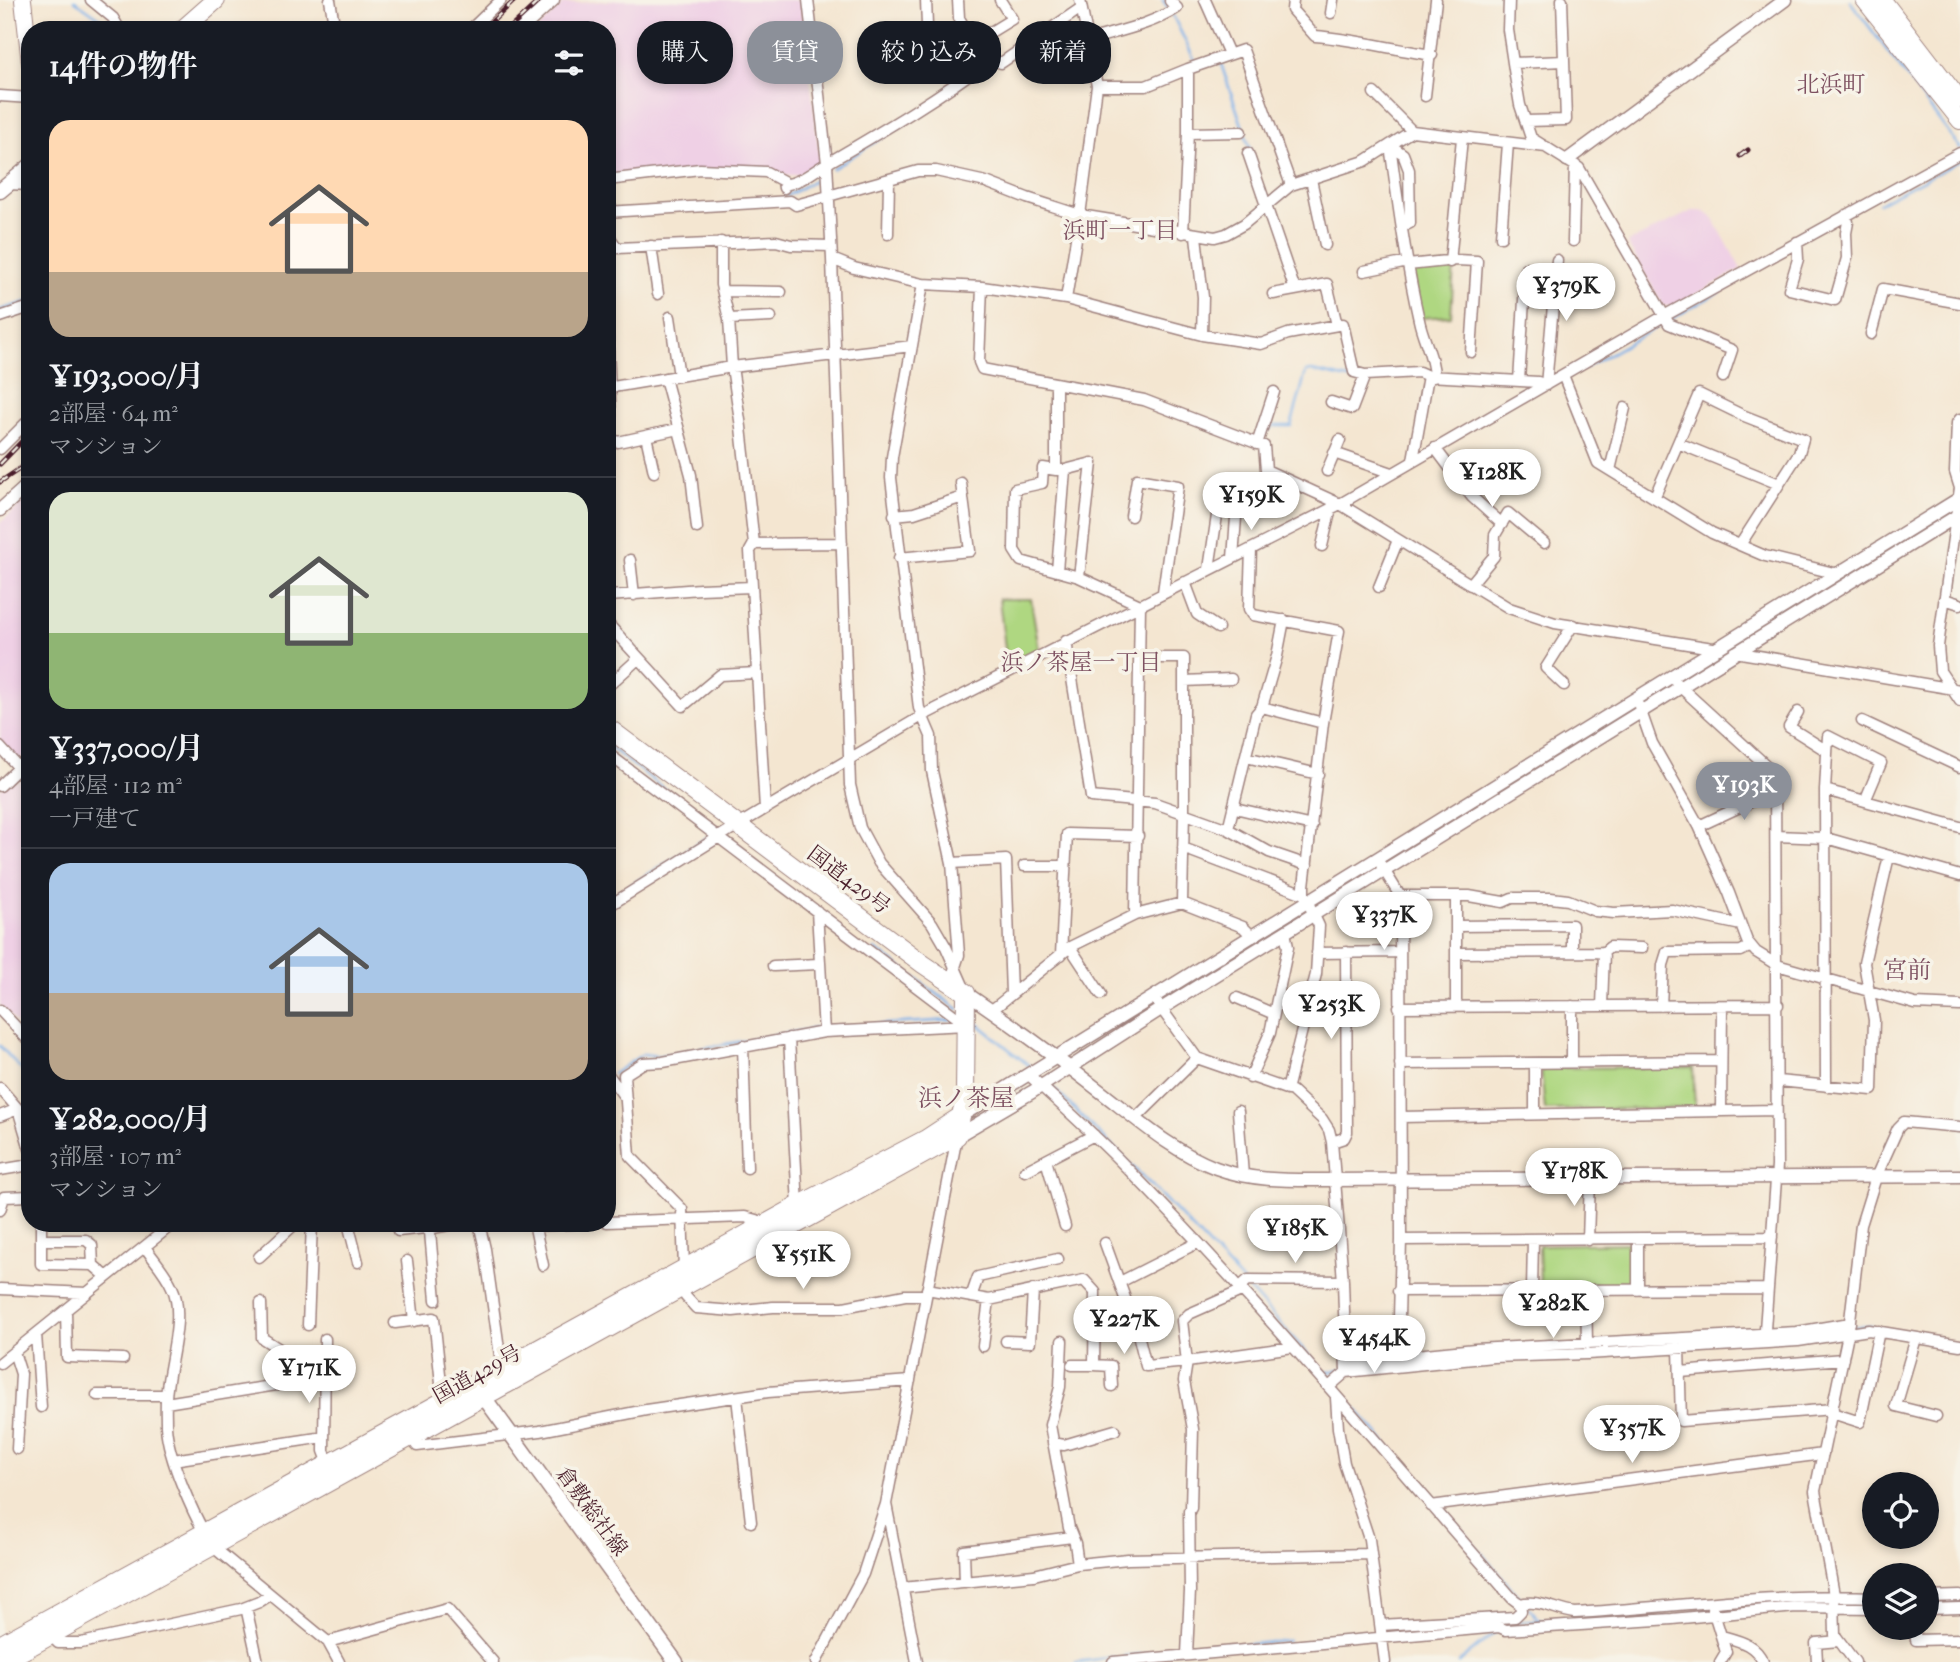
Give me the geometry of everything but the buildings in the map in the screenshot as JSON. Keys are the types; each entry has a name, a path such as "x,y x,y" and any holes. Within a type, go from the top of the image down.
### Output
{"highway":[{"path":"190,21 207,3"},
{"name":"国道429号","path":"616,735 726,833 949,972 966,993"},
{"path":"957,1136 964,1096 966,993"},
{"name":"国道429号","path":"2,1662 51,1635 329,1464 406,1430 443,1402 479,1390 502,1370 798,1206 926,1139 961,1116"},
{"name":"国道429号","path":"0,1645 208,1539 479,1390 681,1287 957,1136"}],"main road":[{"path":"23,0 25,21"},
{"path":"1864,0 1960,121"},
{"path":"1883,0 1960,100"},
{"path":"2,188 21,173"},
{"name":"倉敷総社線","path":"479,1390 676,1662"}],"street":[{"path":"91,0 115,21"},
{"path":"330,0 334,21"},
{"path":"479,21 501,0"},
{"path":"530,21 552,0"},
{"path":"808,0 827,169 832,259 850,785 860,828 879,863 932,923 949,972"},
{"path":"926,0 927,21"},
{"path":"958,0 961,21"},
{"path":"1000,0 1012,19 1001,25"},
{"path":"1205,0 1229,54"},
{"path":"1293,0 1292,10 1315,36 1350,39 1363,44 1432,55"},
{"path":"1331,13 1334,0"},
{"path":"1425,96 1432,55 1436,0"},
{"path":"1509,0 1508,30 1513,63 1531,138 1571,162 1593,191 1666,319 1732,350 1723,377"},
{"path":"1526,121 1566,120 1562,0"},
{"path":"1571,162 1785,0"},
{"path":"1001,63 1080,4 1084,21"},
{"path":"1111,33 1139,25 1171,5"},
{"path":"1066,299 1097,86 1146,86 1243,50 1291,185"},
{"path":"1513,63 1564,61"},
{"path":"1183,233 1194,66"},
{"path":"616,211 784,195 797,183 827,169 956,84"},
{"path":"1374,93 1412,131 1546,147"},
{"path":"0,96 21,97"},
{"path":"616,179 700,169 766,172 783,181 784,195 796,205 918,171 936,171 986,182 1080,215 1215,237 1244,224 1291,185 1365,161 1412,131"},
{"path":"1188,133 1241,132"},
{"path":"1450,262 1462,138"},
{"path":"1501,237 1508,143"},
{"path":"1390,145 1408,264 1420,323 1433,363 1413,460"},
{"path":"1248,153 1295,290"},
{"path":"616,900 922,716 1336,506 1563,375 1798,246 1960,153"},
{"path":"1571,162 1573,240"},
{"path":"1311,179 1325,244"},
{"path":"888,234 889,180"},
{"path":"2,188 21,186"},
{"path":"1798,246 1789,289 1835,300 1847,258 1847,218"},
{"path":"1196,236 1203,297 1202,335"},
{"path":"616,246 776,241 791,245 831,246"},
{"path":"721,242 723,290 729,319 732,367 754,544 750,551 765,809"},
{"path":"651,246 659,294"},
{"path":"832,259 854,268 923,284 982,287 1066,299 1202,335 1261,344 1288,334 1340,325"},
{"path":"1546,385 1557,260"},
{"path":"1364,271 1408,264 1477,261 1471,352"},
{"path":"1519,379 1526,268"},
{"path":"1332,277 1340,325"},
{"path":"923,284 892,457 891,478 919,708 931,736 932,771 952,863 959,955 949,972"},
{"path":"1273,295 1326,284 1354,372 1364,378 1419,372 1431,377 1519,379 1546,385"},
{"path":"982,287 979,362 982,369 1144,400 1264,446 1266,470 1398,540 1509,608 1555,622 1955,689"},
{"path":"1871,334 1883,289 1960,303"},
{"path":"723,290 780,292"},
{"path":"0,317 21,310"},
{"path":"670,317 679,376"},
{"path":"729,319 771,317"},
{"path":"616,387 732,367 912,346"},
{"path":"1563,375 1598,463 1713,533 1765,556 1838,574"},
{"path":"664,378 691,475 697,528"},
{"path":"1331,402 1352,409 1364,378"},
{"path":"1056,384 1060,470 1057,571"},
{"path":"1257,444 1274,392"},
{"path":"1655,496 1699,394 1742,415 1803,439 1799,453 1740,545"},
{"path":"1610,470 1625,408"},
{"path":"1960,419 1957,423 1955,472 1960,483 1958,515 1938,646 1940,671 1955,689 1960,701"},
{"path":"0,449 21,428"},
{"path":"616,441 678,429"},
{"path":"646,436 654,472"},
{"path":"1327,471 1340,440"},
{"path":"1678,443 1779,484"},
{"path":"1435,448 1472,497 1502,524"},
{"path":"1334,453 1392,472"},
{"path":"1079,577 1091,463 1060,470 1043,468 1042,483 1015,489 1014,550 1021,561 1079,577 1140,605"},
{"path":"1131,516 1137,479 1178,486 1163,592"},
{"path":"899,558 970,551 961,483"},
{"path":"1209,569 1220,489"},
{"path":"0,510 21,491"},
{"path":"894,515 914,513 963,497"},
{"path":"1381,865 1636,698 1959,499"},
{"path":"1233,558 1237,504"},
{"path":"1322,546 1336,506"},
{"path":"1470,585 1494,556 1495,535 1508,513 1544,543"},
{"path":"816,1662 863,1574 886,1504 957,1136 1069,1067 1252,937 1381,865 1641,712 1958,515"},
{"path":"1379,587 1398,540"},
{"path":"754,544 842,543"},
{"path":"1251,549 1249,609 1253,615 1339,631 1323,723 1307,865 1308,904 1319,926 1316,974 1287,1090"},
{"path":"630,560 634,595"},
{"path":"1185,582 1197,614 1218,628"},
{"path":"616,596 752,587"},
{"path":"1944,599 1960,604"},
{"path":"1135,915 1140,605"},
{"path":"1228,829 1256,714 1262,707 1284,620"},
{"path":"1564,685 1546,668 1573,625"},
{"path":"616,634 683,706 720,675 756,673"},
{"path":"1066,641 1091,797 1156,803 1228,829 1269,852 1307,865"},
{"path":"616,679 639,658"},
{"path":"1139,658 1184,658 1182,903"},
{"path":"1670,677 1769,768 1775,777 1777,1177 1764,1338"},
{"path":"1184,681 1231,679"},
{"path":"1636,698 1652,743 1699,825 1741,925 1756,952 1777,965 1915,1004 1960,1006"},
{"path":"1262,707 1323,723"},
{"path":"1798,712 1789,727 1828,751"},
{"path":"1862,721 1960,766"},
{"path":"1826,1086 1825,790 1828,736 1881,763 1865,801"},
{"path":"0,747 10,772 0,786"},
{"path":"1246,757 1318,774"},
{"path":"616,759 726,833 817,911 967,1019"},
{"path":"1699,825 1776,790"},
{"path":"1825,790 1960,827"},
{"path":"1235,808 1312,826"},
{"path":"1101,994 1066,951 1067,834 1138,835"},
{"path":"1776,836 1826,838 1960,876"},
{"path":"1183,848 1308,904"},
{"path":"1778,1082 1872,1090 1874,1020 1864,963 1889,856"},
{"path":"952,863 1006,860 1011,993"},
{"path":"1381,865 1400,896 1401,1240 1398,1357"},
{"path":"1024,866 1065,866"},
{"path":"1400,896 1457,896 1503,902 1512,898 1551,898 1567,900 1595,911 1614,913 1672,910 1741,925"},
{"path":"1456,1007 1457,896"},
{"path":"992,1010 1066,951 1135,915 1182,903 1243,927 1252,937"},
{"path":"961,1116 1056,1058 1285,932 1308,904"},
{"path":"817,911 823,1029"},
{"path":"1456,926 1572,925 1572,952"},
{"path":"1250,1078 1270,1033 1288,947 1285,932"},
{"path":"1661,1006 1662,965 1667,952 1741,951 1751,946"},
{"path":"1456,953 1572,952 1604,951 1611,947 1642,948"},
{"path":"1602,1006 1604,951"},
{"path":"1317,953 1400,952"},
{"path":"1332,1142 1344,1138 1347,1132 1346,953"},
{"path":"773,965 819,964"},
{"path":"966,993 1169,1144 1217,1169 1243,1176 1270,1180 1960,1176"},
{"path":"1237,998 1274,1014"},
{"path":"1157,1003 1197,1058 1292,1091 1322,1119 1329,1130 1343,1281 1346,1367"},
{"path":"1399,1007 1778,1005"},
{"path":"1572,1006 1572,1062"},
{"path":"1721,1110 1722,1007"},
{"path":"0,1010 21,1032"},
{"path":"967,1019 823,1029 663,1062 643,1063 624,1075 630,1156 682,1209 684,1269 681,1287 696,1308 733,1311 774,1307 844,1307 926,1292 989,1300 1084,1280 1095,1292 1094,1365"},
{"path":"789,1038 798,1206"},
{"path":"743,1046 747,1168"},
{"path":"1135,1119 1197,1058"},
{"path":"1400,1064 1721,1061"},
{"path":"1535,1063 1535,1114"},
{"path":"1032,1072 1242,1286 1293,1347 1332,1384 1336,1397 1343,1463 1369,1539 1385,1662"},
{"path":"616,1087 625,1099"},
{"path":"0,1088 18,1109 21,1119"},
{"path":"0,1116 18,1109"},
{"path":"1401,1117 1776,1110"},
{"path":"1238,1111 1243,1176"},
{"path":"1855,1662 1835,1634 1834,1602 1815,1491 1850,1327 1858,1241 1876,1177 1898,1128 1905,1122 1960,1127"},
{"path":"1025,1171 1094,1135"},
{"path":"1046,1160 1065,1226"},
{"path":"0,1170 21,1166"},
{"path":"1588,1240 1590,1178"},
{"path":"0,1210 4,1197 21,1196"},
{"path":"616,1222 745,1217 767,1223"},
{"path":"41,1232 41,1264 93,1265 107,1277"},
{"path":"0,1363 163,1232"},
{"path":"259,1257 286,1232"},
{"path":"308,1325 312,1232"},
{"path":"350,1232 358,1262"},
{"path":"430,1232 436,1300"},
{"path":"481,1232 502,1370"},
{"path":"536,1232 543,1265"},
{"path":"1401,1240 1772,1237"},
{"path":"1637,1239 1638,1290"},
{"path":"41,1240 86,1240 92,1245 93,1265"},
{"path":"1532,1290 1533,1240"},
{"path":"1105,1243 1146,1366 1293,1347"},
{"path":"1119,1282 1197,1243"},
{"path":"145,1247 172,1286 177,1301 166,1399 166,1429 173,1460 208,1539 270,1595 328,1642 339,1662"},
{"path":"971,1297 978,1277 1058,1259"},
{"path":"407,1261 414,1321"},
{"path":"1186,1654 1193,1429 1184,1381 1188,1362 1182,1321 1189,1314 1242,1286 1343,1281"},
{"path":"0,1289 87,1293"},
{"path":"1398,1291 1768,1289"},
{"path":"1006,1341 1030,1342 1032,1290"},
{"path":"1586,1290 1587,1344"},
{"path":"983,1346 989,1300"},
{"path":"97,1395 166,1399 289,1383 287,1354 262,1338 261,1303"},
{"path":"66,1310 67,1357 123,1359"},
{"path":"395,1323 434,1318 443,1402"},
{"path":"1332,1384 1346,1367 1398,1357 1475,1349 1587,1344 1764,1338 1791,1341 1826,1338 1850,1327"},
{"path":"1346,1367 1679,1348 1850,1327 1960,1345"},
{"path":"1679,1348 1681,1420 1832,1411 1860,1422 1879,1331"},
{"path":"36,1334 41,1407"},
{"path":"1916,1338 1896,1406 1936,1416"},
{"path":"325,1339 324,1451 329,1464"},
{"path":"1062,1341 1060,1387 1050,1425 1078,1564"},
{"path":"1791,1341 1792,1364"},
{"path":"14,1352 21,1374 17,1449"},
{"path":"1680,1373 1843,1359"},
{"path":"1072,1365 1111,1366 1112,1387"},
{"path":"406,1430 417,1446 510,1435 768,1392 910,1381"},
{"path":"737,1397 751,1522"},
{"path":"1336,1397 1437,1506 1512,1598 1523,1603 1538,1601 1560,1611 1574,1613 1713,1610"},
{"path":"1053,1443 1064,1445 1115,1430"},
{"path":"173,1460 324,1437"},
{"path":"1437,1506 1823,1454"},
{"path":"886,1504 917,1662"},
{"path":"965,1581 964,1551 1072,1537"},
{"path":"902,1588 1034,1575 1078,1564 1190,1556 1283,1558 1371,1554"},
{"path":"51,1635 58,1643 81,1643 246,1608 270,1595"},
{"path":"1113,1662 1262,1648 1381,1632 1713,1610 1798,1595 1862,1606"},
{"path":"1939,1597 1960,1596"},
{"path":"1834,1602 1862,1598"},
{"path":"1381,1632 1501,1628 1516,1623 1523,1603"},
{"path":"246,1608 258,1662"},
{"path":"1939,1609 1960,1608"},
{"path":"328,1642 447,1609 493,1662"},
{"path":"1713,1610 1726,1652 1720,1662"},
{"path":"1722,1636 1754,1648 1763,1662"},
{"path":"1939,1639 1960,1639"},
{"path":"1816,1662 1816,1643 1839,1641"},
{"path":"1262,1648 1264,1662"}],"shaded area":[{"path":"618,0 801,0 803,21 747,21 747,84 811,84 820,162 797,175 781,175 766,169 616,177 616,21 545,21 563,4"},
{"path":"1692,211 1703,211 1712,216 1741,269 1670,309 1667,305 1664,307 1627,243"},
{"path":"21,504 21,758 15,758 0,740 0,523"},
{"path":"13,778 17,782 21,778 21,1027 0,1005 0,790"}],"green space":[{"path":"1454,265 1451,316 1420,318 1411,268"},
{"path":"999,599 1031,599 1039,650 1007,665"},
{"path":"1693,1067 1695,1108 1545,1110 1541,1068"},
{"path":"1634,1243 1634,1285 1540,1285 1539,1245"}],"waterway":[{"path":"74,0 104,21"},
{"path":"1163,0 1169,10"},
{"path":"1850,1 1960,148"},
{"path":"1173,16 1196,63"},
{"path":"1220,61 1243,128"},
{"path":"832,169 939,102"},
{"path":"1245,134 1251,151"},
{"path":"1879,203 1960,161"},
{"path":"787,196 823,175"},
{"path":"1671,319 1739,281"},
{"path":"0,310 21,304"},
{"path":"1583,369 1666,322"},
{"path":"1266,432 1273,426 1291,426 1306,372 1361,379"},
{"path":"616,752 719,831"},
{"path":"616,894 708,837"},
{"path":"727,837 739,846"},
{"path":"875,949 958,1009"},
{"path":"972,1019 1032,1068"},
{"path":"870,1025 954,1020"},
{"path":"616,1072 643,1054 658,1056 818,1028"},
{"path":"0,1046 21,1069"},
{"path":"1049,1084 1153,1187 1243,1282"},
{"path":"155,1246 171,1232"},
{"path":"1247,1287 1332,1381"},
{"path":"1853,1327 1871,1325"},
{"path":"1324,1373 1341,1369"},
{"path":"1336,1386 1437,1502"},
{"path":"1442,1507 1522,1600"},
{"path":"1939,1604 1960,1602"},
{"path":"1755,1606 1780,1603"},
{"path":"1529,1608 1541,1621"},
{"path":"1514,1622 1620,1617"},
{"path":"1459,1662 1497,1631"},
{"path":"1190,1649 1288,1641"},
{"path":"1124,1656 1184,1650"},
{"path":"1076,1662 1114,1657"}],"railway":[{"path":"493,21 515,0"},
{"path":"518,21 540,0"},
{"path":"1740,156 1748,150"},
{"path":"0,464 21,442"},
{"path":"0,482 21,468"}],"district":[{"name":"北浜町","path":"1831,84"},
{"name":"浜町一丁目","path":"1120,230"},
{"name":"浜ノ茶屋一丁目","path":"1081,662"},
{"name":"宮前","path":"1907,970"},
{"name":"浜ノ茶屋","path":"966,1098"}]}
